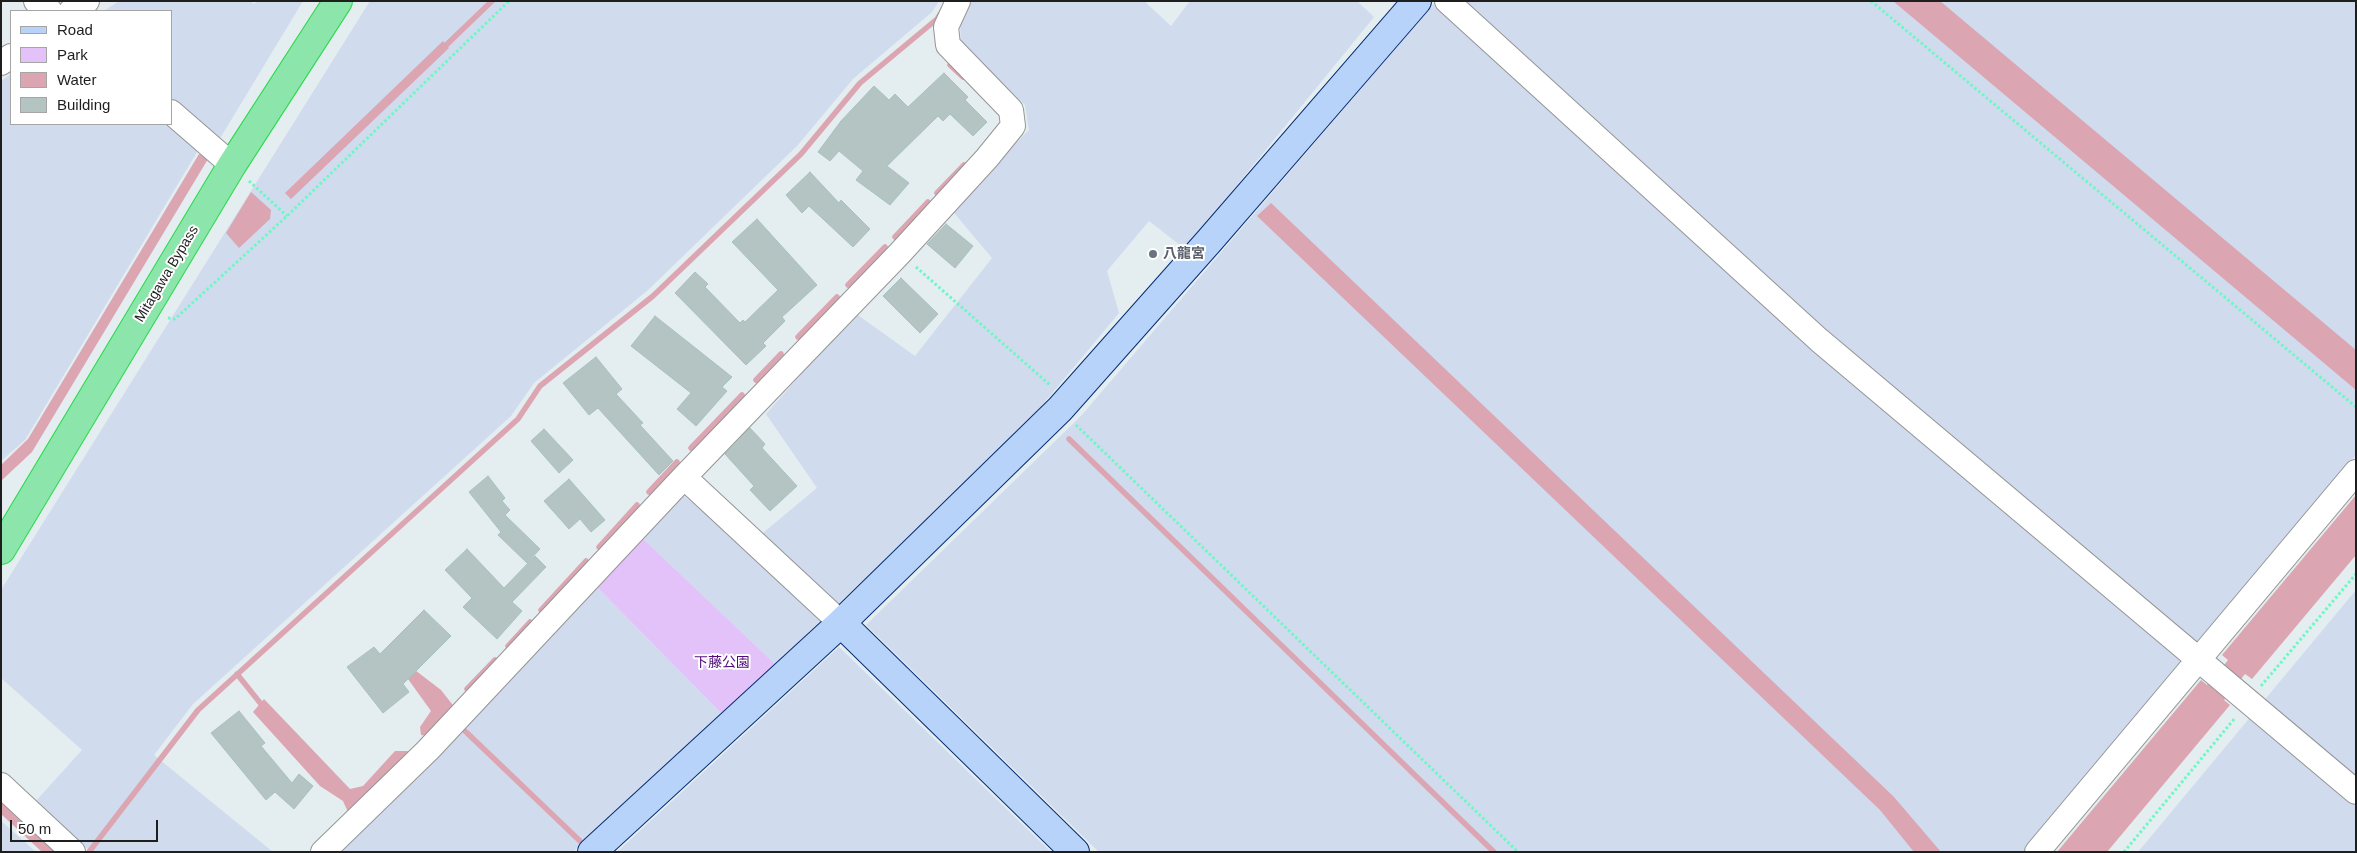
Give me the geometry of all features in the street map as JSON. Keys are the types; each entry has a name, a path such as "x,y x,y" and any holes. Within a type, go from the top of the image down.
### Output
{"highway":[{"name":"Mitagawa Bypass","path":"1,550 232,165 338,1"}],"street":[{"path":"36,1 49,10"},
{"path":"74,10 87,1"},
{"path":"323,852 428,750 684,476 900,252 987,158 1013,126 1011,110 948,45 946,26 958,1"},
{"path":"1447,1 1819,340 2356,792"},
{"path":"592,852 841,623 1060,409 1404,6"},
{"path":"172,113 232,165"},
{"path":"2037,852 2206,665 2356,472"},
{"path":"684,476 841,623 1075,852"},
{"path":"1,785 73,852"}],"path":[{"path":"143,315 175,319 287,216 509,1"},
{"path":"1871,1 2356,407"},
{"path":"232,165 287,216"},
{"path":"900,252 1059,393 1060,409 1518,852"},
{"path":"2124,852 2243,697 2356,574"}],"shaded area":[{"path":"119,1 250,1 254,4 258,1 303,1 219,140 206,137 25,440 1,461 1,81 10,75 10,125 172,125 172,10 106,10"},
{"path":"370,1 939,1 932,12 853,79 797,146 648,290 534,383 511,416 193,704 154,755 273,852 91,852 35,802 82,750 1,678 1,590"},
{"path":"972,1 1144,1 1171,26 1190,1 1357,1 1374,17 1185,249 1149,221 1107,271 1119,313 1024,427 775,664 638,534 683,495 746,547 817,488 766,414 855,313 915,356 992,258 950,208 1029,130 1025,105 961,43 960,21"},
{"path":"1436,1 2356,1 2356,455 2023,852 1099,852 866,625 1081,416"},
{"path":"594,584 722,714 573,852 340,852"},
{"path":"2356,590 2356,852 2138,852"},
{"path":"839,647 1051,852 617,852"},
{"path":"1,821 36,852 1,852"}],"green space":[{"name":"下藤公園","path":"638,534 775,664 722,714 594,584"}],"water":[{"path":"1893,1 1940,1 2356,350 2356,390"},
{"path":"443,41 449,48 291,199 285,193"},
{"path":"199,154 208,159 32,452 1,481 1,465 28,439"},
{"path":"251,192 271,210 270,219 239,248 226,233"},
{"path":"1271,203 1894,797 1941,852 1914,852 1880,810 1257,216"},
{"path":"2356,495 2356,555 2252,679 2245,674 2224,700 2230,705 2107,852 2057,852 2201,680 2207,685 2225,664 2228,660 2222,655"},
{"path":"390,654 394,654 441,690 456,709 427,736 421,735 420,727 431,711"},
{"path":"264,699 350,789 363,786 395,751 408,751 411,757 348,812 343,801 320,786 253,712"},
{"path":"1,799 58,852 42,852 1,814"}],"building":[{"path":"944,73 968,97 965,100 987,122 973,136 950,114 943,121 938,116 887,166 909,183 890,205 856,180 863,171 839,151 830,161 818,152 841,121 874,86 889,100 895,94 908,107"},
{"path":"810,172 839,203 841,200 870,229 853,247 809,206 802,213 786,195"},
{"path":"757,219 817,285 782,317 785,321 763,343 766,346 746,365 675,293 695,272 708,284 705,287 740,323 743,320 745,322 778,290 732,242"},
{"path":"946,224 973,246 955,268 927,244"},
{"path":"901,278 938,314 920,333 883,296"},
{"path":"655,316 732,377 722,387 727,391 696,426 677,409 691,393 631,346"},
{"path":"596,357 622,389 616,394 643,423 640,425 673,461 659,475 598,408 589,415 563,383"},
{"path":"750,428 765,444 762,448 797,486 770,511 750,490 754,486 725,454"},
{"path":"544,429 573,460 559,473 531,441"},
{"path":"488,476 505,498 502,501 510,510 505,515 540,549 527,563 498,535 501,532 469,492"},
{"path":"569,479 605,520 591,532 580,519 569,529 544,501"},
{"path":"467,549 504,588 535,556 546,567 512,602 522,611 497,639 463,607 472,598 445,570"},
{"path":"424,610 451,636 403,684 409,692 383,713 347,667 374,647 380,654"},
{"path":"239,711 265,743 261,746 292,783 299,774 313,786 294,809 275,792 266,800 211,733"}],"waterway":[{"path":"441,50 492,1"},
{"path":"89,852 198,710 518,419 540,386 653,296 801,154 860,83 937,19 941,13"},
{"path":"950,65 963,77"},
{"path":"937,193 964,165"},
{"path":"895,237 928,202"},
{"path":"848,285 885,247"},
{"path":"798,337 837,297"},
{"path":"756,380 781,354"},
{"path":"691,448 742,395"},
{"path":"1069,439 1494,852"},
{"path":"649,492 677,462"},
{"path":"599,547 637,505"},
{"path":"541,610 586,561"},
{"path":"508,646 530,622"},
{"path":"467,689 495,660"},
{"path":"237,674 261,704"},
{"path":"465,731 580,841"}],"place":[{"name":"八龍宮","path":"1153,254"}]}
